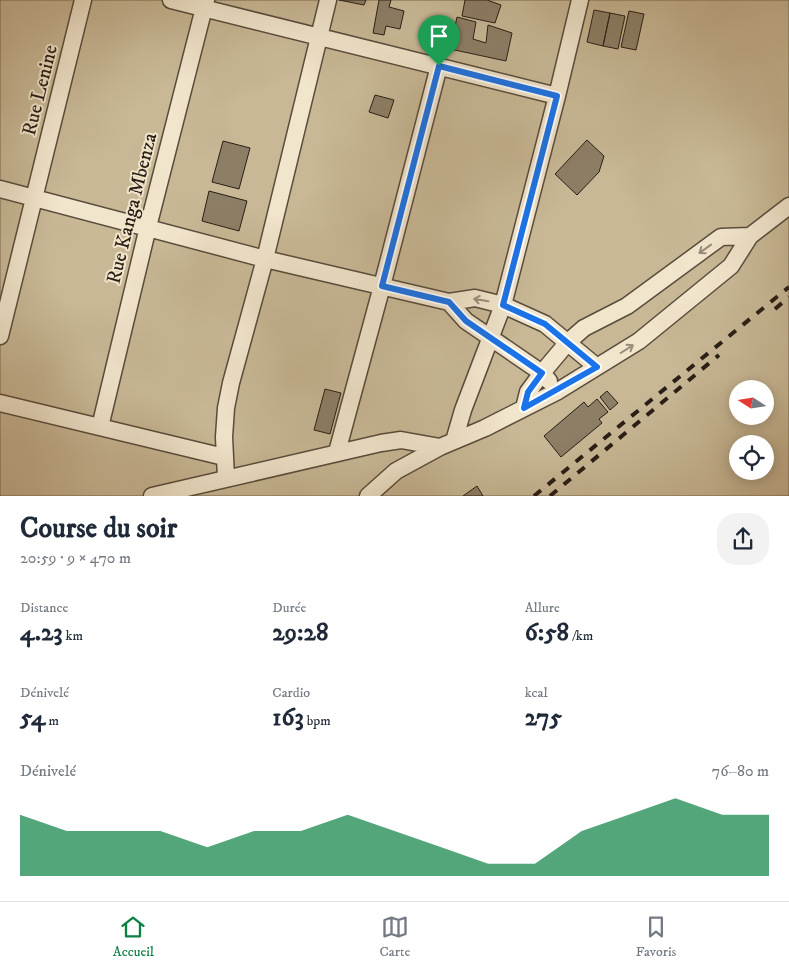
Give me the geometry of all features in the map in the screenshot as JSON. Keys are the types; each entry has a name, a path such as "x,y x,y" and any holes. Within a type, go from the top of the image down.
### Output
{"street":[{"name":"Rue Lenine","path":"0,336 83,0"},
{"path":"171,0 205,4 319,37 557,96"},
{"path":"226,478 224,457 226,408 231,383 265,259 328,0"},
{"path":"447,444 463,410 503,305 580,0"},
{"name":"Rue Kanga Mbenza","path":"100,427 148,227 205,4"},
{"path":"337,452 439,66"},
{"path":"0,189 265,259 449,302 476,298 503,305 545,324 597,367"},
{"path":"368,496 396,471 447,444 485,428 558,391 639,341 730,266 750,236 789,206"},
{"path":"524,408 528,392 542,373 568,342 584,328 627,306 721,237 750,236"},
{"path":"449,302 466,321 542,373 558,391"},
{"path":"0,403 224,457"},
{"path":"152,496 337,452 401,440 447,444"}],"shaded area":[{"path":"0,0 789,0 789,496 0,496"}],"building":[{"path":"339,0 366,0 364,5"},
{"path":"379,0 391,0 389,7 404,11 400,29 386,26 384,35 373,33"},
{"path":"465,0 487,0 501,5 495,23 462,16"},
{"path":"594,10 610,13 603,46 587,42"},
{"path":"629,11 644,14 636,50 621,47"},
{"path":"610,13 625,16 618,49 603,46"},
{"path":"457,17 476,22 473,39 486,43 488,25 512,33 506,61 450,49"},
{"path":"375,95 394,100 388,118 369,112"},
{"path":"587,140 604,156 599,172 577,195 555,174"},
{"path":"223,141 250,148 239,189 212,182"},
{"path":"209,191 247,201 239,231 202,221"},
{"path":"325,389 341,393 330,434 314,430"},
{"path":"607,391 618,403 610,410 600,397"},
{"path":"597,399 608,412 599,419 602,423 561,457 544,436 584,402 588,407"},
{"path":"477,486 483,496 463,496"}],"railway":[{"path":"534,496 789,287"},
{"path":"775,309 789,297"},
{"path":"550,496 719,355"}],"route":[{"path":"439,66 557,96 503,305 545,324 597,367 558,391 524,408 528,392 542,373 466,321 449,302 382,286 439,66"}]}
